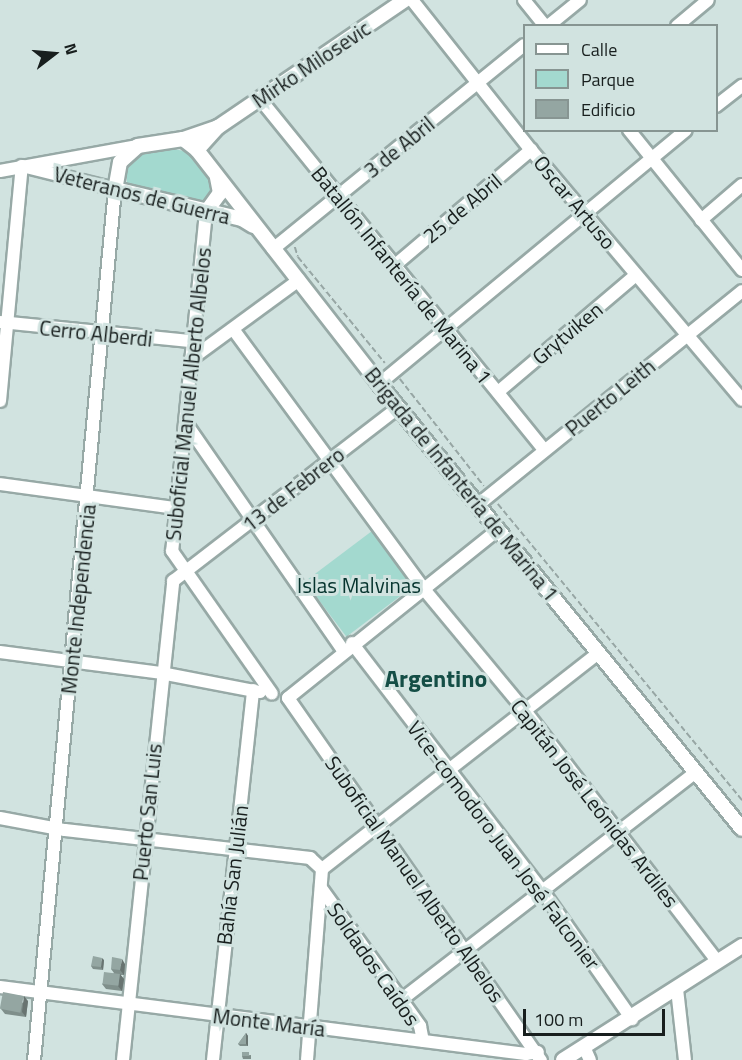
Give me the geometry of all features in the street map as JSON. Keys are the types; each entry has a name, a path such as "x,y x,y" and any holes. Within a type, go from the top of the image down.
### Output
{"street":[{"name":"Mirko Milosevic","path":"197,150 218,127 405,0"},
{"name":"Oscar Artuso","path":"412,0 531,150 742,400"},
{"path":"524,0 545,24"},
{"path":"550,24 580,0"},
{"path":"679,24 708,0"},
{"name":"3 de Abril","path":"273,249 523,47"},
{"path":"718,105 742,86"},
{"name":"Batallón Infantería de Marina 1","path":"260,99 544,450"},
{"name":"Mirko Milosevic","path":"0,171 183,139 218,127"},
{"path":"631,132 742,270"},
{"path":"380,384 684,132"},
{"name":"Brigada de Infantería de Marina 1","path":"183,139 197,150 380,384 742,829"},
{"name":"Monte Independencia","path":"34,1060 53,825 72,660 115,189 120,162 138,146"},
{"name":"25 de Abril","path":"394,266 531,150"},
{"path":"0,401 4,323 22,166"},
{"name":"Veteranos de Guerra","path":"22,166 242,219 259,231"},
{"name":"Suboficial Manuel Alberto Albelos","path":"216,176 220,193 206,212 191,341 172,551 272,694"},
{"path":"701,220 742,185"},
{"name":"Grytviken","path":"498,392 636,274"},
{"path":"191,359 299,280"},
{"name":"Puerto Leith","path":"479,504 742,291"},
{"name":"Cerro Alberdi","path":"4,323 191,341"},
{"name":"Capitán José Leónidas Ardiles","path":"233,329 423,588 526,712 718,962"},
{"name":"13 de Febrero","path":"185,570 253,521 399,407"},
{"name":"Vice-comodoro Juan José Falconier","path":"185,422 253,521 347,647 448,770 544,893 632,1019"},
{"path":"0,484 175,508"},
{"path":"0,652 72,660 161,674 288,698 347,647 499,529"},
{"name":"Puerto San Luis","path":"123,1060 171,586 185,570"},
{"path":"322,869 526,712 598,653"},
{"name":"Bahía San Julián","path":"213,1060 253,690"},
{"name":"Suboficial Manuel Alberto Albelos","path":"288,698 467,950 539,1056"},
{"path":"401,1000 544,893 695,773"},
{"path":"0,818 53,825 64,830 310,858 322,869"},
{"path":"307,1060 322,869"},
{"name":"Soldados Caídos","path":"321,888 420,1026 423,1041"},
{"path":"563,1060 587,1055 632,1019 742,946"},
{"name":"Monte María","path":"0,987 539,1056"},
{"path":"677,988 685,1060"}],"path":[{"path":"288,237 298,256 378,358 395,370 408,392 491,495 742,800"}],"green space":[{"path":"174,149 188,152 210,179 213,189 206,200 199,203 127,183 126,165 137,155"},
{"name":"Islas Malvinas","path":"372,531 414,586 346,637 305,582"}],"building":[{"path":"93,956 102,958 101,967 91,966"},
{"path":"112,957 122,959 120,970 111,969"},
{"path":"104,972 120,974 118,986 103,984"},
{"path":"3,992 24,996 20,1013 0,1009"},
{"path":"246,1033 246,1044 238,1044"},
{"path":"242,1052 249,1052 249,1056 242,1056"}],"district":[{"name":"Argentino","path":"436,679"}]}
